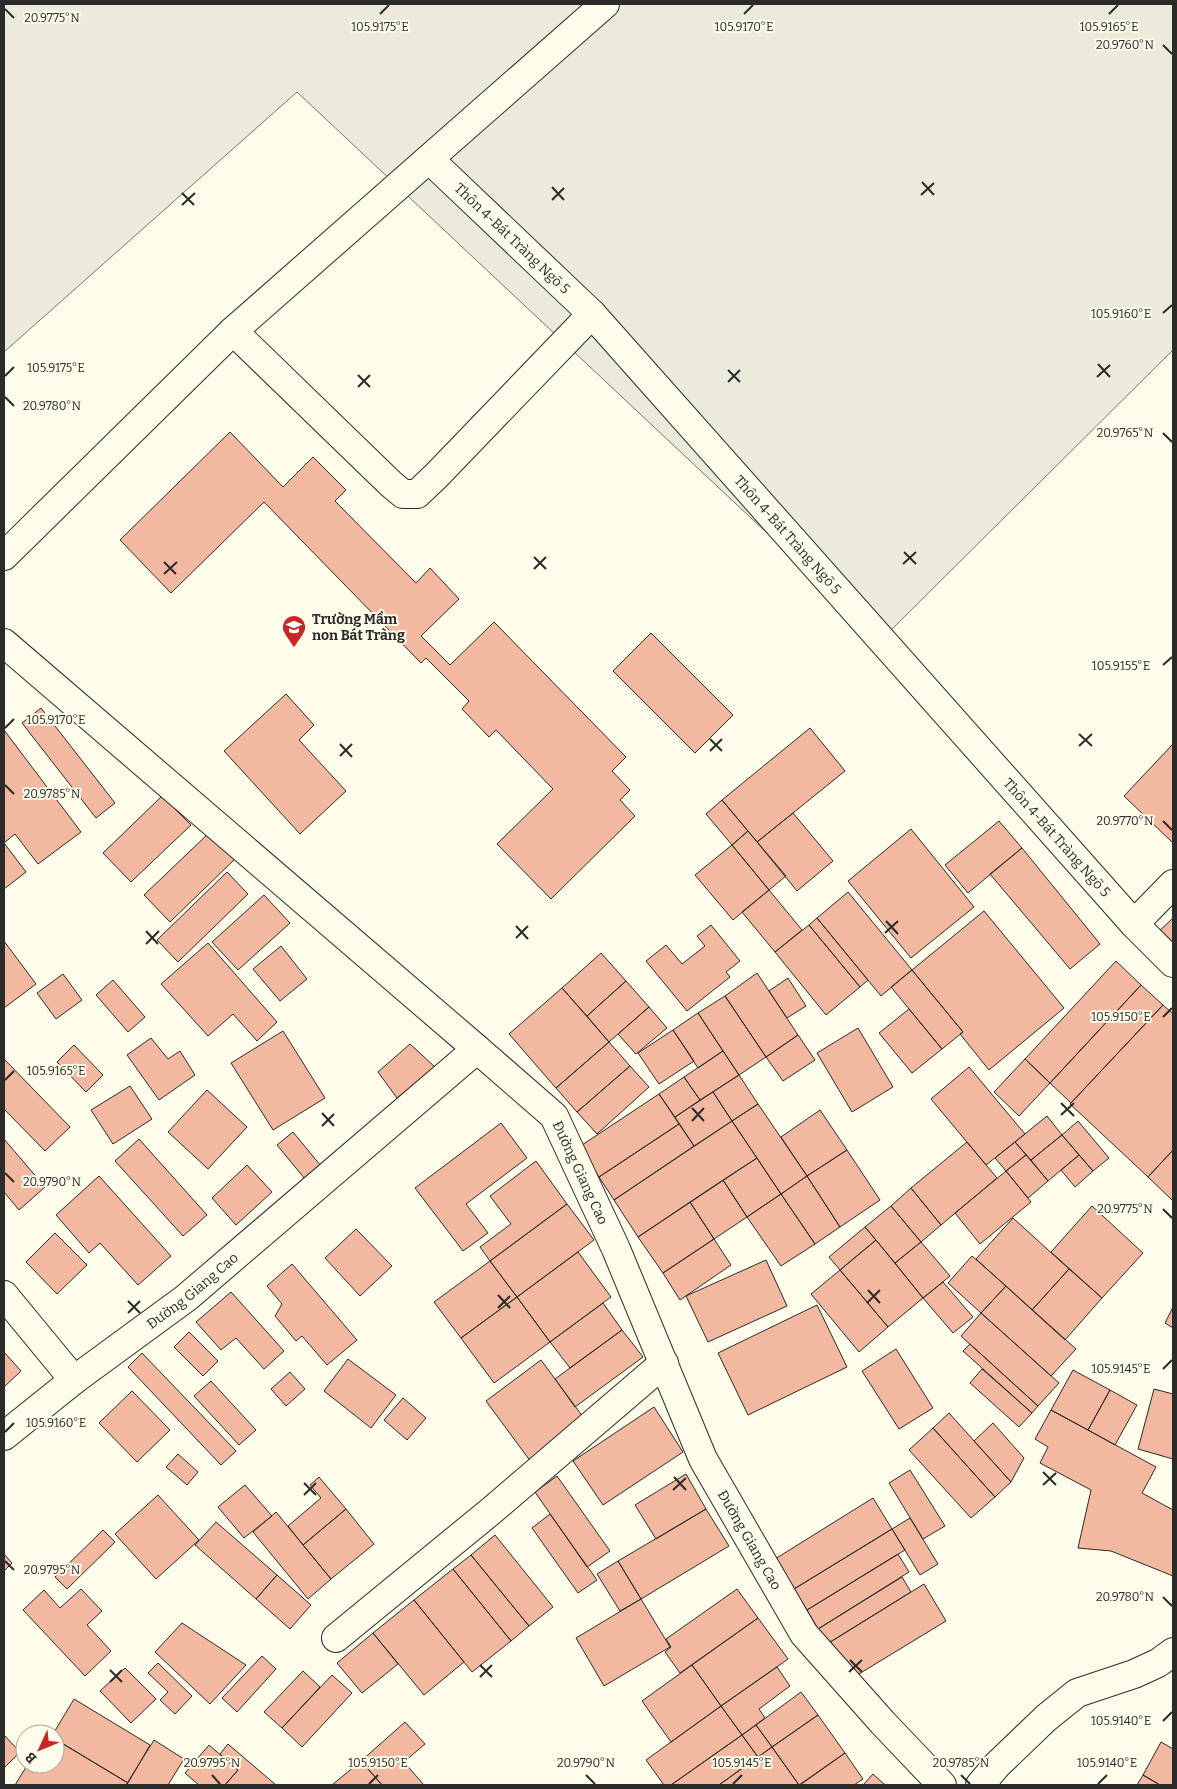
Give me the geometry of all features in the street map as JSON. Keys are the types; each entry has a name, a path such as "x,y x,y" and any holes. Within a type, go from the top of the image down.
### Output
{"street":[{"path":"4,556 233,331 605,4"},
{"name":"Thôn 4-Bát Tràng Ngõ 5","path":"429,159 592,314 1134,924 1173,963"},
{"path":"233,331 390,484 403,494 417,494 592,314"},
{"path":"4,643 478,1048"},
{"path":"1134,924 1173,884"},
{"name":"Đường Giang Cao","path":"4,1436 74,1380 186,1298 478,1048 554,1116 616,1249 703,1460 804,1634 883,1723 942,1785"},
{"path":"4,1295 74,1380"},
{"path":"336,1638 491,1511 664,1363"},
{"path":"980,1785 997,1765 1046,1718 1077,1693 1134,1674 1158,1663 1173,1652"}],"shaded area":[{"path":"4,4 1173,4 1173,350 881,640 297,92 4,352"}],"building":[{"path":"230,432 283,487 313,457 346,490 335,501 416,583 430,568 459,599 421,636 450,665 494,622 626,757 612,771 630,790 620,800 635,816 551,899 497,844 553,789 496,730 489,737 462,709 469,701 426,658 421,663 264,502 171,593 120,540"},
{"path":"651,633 733,715 695,753 613,671"},
{"path":"286,694 314,725 299,740 346,791 300,834 224,751"},
{"path":"41,708 115,803 96,818 22,723"},
{"path":"810,728 845,771 757,842 722,800"},
{"path":"4,730 81,832 38,864 15,834 4,843"},
{"path":"1173,744 1173,843 1124,796"},
{"path":"162,796 191,825 131,882 103,853"},
{"path":"722,800 748,831 732,845 706,814"},
{"path":"793,813 833,861 797,891 757,842"},
{"path":"999,821 1022,848 968,893 945,865"},
{"path":"911,829 974,907 911,958 848,881"},
{"path":"211,831 236,858 170,922 144,895"},
{"path":"748,831 786,876 769,890 732,845"},
{"path":"4,843 26,872 4,889"},
{"path":"732,845 769,890 733,920 695,875"},
{"path":"1022,848 1100,944 1070,969 990,874"},
{"path":"227,872 248,894 178,962 157,940"},
{"path":"769,890 802,930 775,952 742,912"},
{"path":"848,892 912,970 881,996 817,918"},
{"path":"264,895 290,923 238,970 212,942"},
{"path":"984,911 1064,1008 989,1070 960,1034 963,1032 912,970"},
{"path":"817,918 868,980 860,987 809,925"},
{"path":"1173,918 1173,952 1156,934"},
{"path":"711,925 740,961 726,972 730,977 687,1011 646,961 666,945 682,964 705,946 697,936"},
{"path":"809,925 860,987 826,1015 775,952"},
{"path":"4,941 36,984 4,1008"},
{"path":"208,943 277,1022 257,1041 233,1014 208,1036 161,984"},
{"path":"281,946 307,979 280,1001 253,969"},
{"path":"601,953 626,981 587,1016 562,988"},
{"path":"1116,961 1141,985 1050,1083 1025,1059"},
{"path":"912,970 963,1032 942,1049 891,987"},
{"path":"757,973 798,1035 766,1057 725,996"},
{"path":"63,974 82,1000 56,1019 37,993"},
{"path":"788,978 806,1006 787,1018 769,991"},
{"path":"113,980 145,1017 128,1032 96,995"},
{"path":"626,981 649,1007 609,1042 587,1016"},
{"path":"1141,985 1163,1005 1071,1103 1050,1083"},
{"path":"562,988 609,1042 556,1088 509,1034"},
{"path":"725,996 766,1057 739,1075 698,1013"},
{"path":"1163,1005 1173,1014 1173,1150 1148,1177 1070,1104"},
{"path":"649,1007 667,1028 636,1054 618,1034"},
{"path":"909,1009 942,1049 912,1073 879,1033"},
{"path":"698,1013 723,1051 698,1068 673,1030"},
{"path":"858,1028 893,1087 852,1112 817,1053"},
{"path":"673,1030 694,1061 659,1084 638,1053"},
{"path":"283,1031 325,1098 273,1130 231,1063"},
{"path":"798,1035 815,1060 783,1081 766,1057"},
{"path":"151,1038 168,1059 180,1051 195,1075 159,1100 127,1055"},
{"path":"609,1042 630,1066 577,1112 556,1088"},
{"path":"410,1044 435,1067 397,1098 378,1072"},
{"path":"74,1045 103,1075 86,1092 57,1062"},
{"path":"723,1051 739,1075 700,1100 684,1077"},
{"path":"4,1059 70,1127 45,1151 4,1109"},
{"path":"1025,1059 1050,1083 1019,1116 994,1092"},
{"path":"630,1066 649,1087 597,1134 577,1112"},
{"path":"969,1067 1025,1134 986,1165 931,1099"},
{"path":"739,1075 758,1104 732,1121 713,1092"},
{"path":"684,1077 700,1100 675,1117 659,1094"},
{"path":"130,1086 152,1119 113,1144 91,1110"},
{"path":"207,1090 247,1127 208,1169 168,1132"},
{"path":"713,1092 732,1121 694,1146 675,1117"},
{"path":"659,1094 679,1124 599,1177 579,1147"},
{"path":"758,1104 807,1176 781,1194 732,1121"},
{"path":"820,1110 847,1150 807,1176 781,1137"},
{"path":"1047,1116 1062,1135 1031,1160 1015,1142"},
{"path":"732,1121 757,1158 638,1237 614,1200"},
{"path":"1078,1121 1109,1158 1093,1171 1062,1135"},
{"path":"501,1123 527,1158 466,1204 488,1233 463,1251 415,1188"},
{"path":"679,1124 694,1146 614,1200 599,1177"},
{"path":"293,1132 321,1166 305,1179 277,1145"},
{"path":"1062,1135 1079,1155 1048,1181 1031,1160"},
{"path":"4,1139 45,1187 19,1210 4,1192"},
{"path":"139,1139 207,1215 183,1236 115,1161"},
{"path":"967,1142 997,1178 941,1225 911,1188"},
{"path":"1015,1142 1026,1155 1006,1171 995,1158"},
{"path":"847,1150 880,1200 840,1227 807,1176"},
{"path":"1173,1150 1173,1201 1148,1177"},
{"path":"1026,1155 1048,1181 1028,1198 1006,1171"},
{"path":"1079,1155 1093,1171 1075,1187 1061,1170"},
{"path":"757,1158 781,1194 747,1217 723,1180"},
{"path":"536,1161 567,1204 490,1261 480,1247 511,1224 490,1196"},
{"path":"247,1165 272,1192 236,1225 212,1198"},
{"path":"1006,1171 1031,1202 980,1244 955,1213"},
{"path":"99,1176 171,1256 138,1285 100,1243 89,1253 56,1215"},
{"path":"807,1176 840,1227 815,1244 781,1194"},
{"path":"723,1180 747,1217 714,1239 690,1202"},
{"path":"911,1188 941,1225 921,1242 891,1206"},
{"path":"781,1194 815,1244 781,1266 747,1217"},
{"path":"690,1202 714,1239 663,1273 638,1237"},
{"path":"567,1204 594,1240 517,1297 490,1261"},
{"path":"891,1206 921,1242 895,1263 865,1227"},
{"path":"1092,1206 1143,1253 1102,1298 1051,1252"},
{"path":"1013,1218 1069,1269 1032,1310 976,1259"},
{"path":"865,1227 876,1240 840,1270 829,1257"},
{"path":"356,1229 392,1266 360,1296 325,1258"},
{"path":"55,1233 87,1265 57,1294 26,1262"},
{"path":"714,1239 731,1265 680,1300 663,1273"},
{"path":"876,1240 923,1298 888,1327 840,1270"},
{"path":"921,1242 950,1276 923,1298 895,1263"},
{"path":"578,1252 611,1297 550,1342 517,1297"},
{"path":"972,1256 1006,1286 981,1313 948,1283"},
{"path":"766,1260 787,1306 708,1342 686,1296"},
{"path":"490,1261 517,1297 461,1338 434,1302"},
{"path":"292,1264 357,1340 327,1365 302,1336 296,1341 275,1316 282,1304 267,1286"},
{"path":"1069,1269 1102,1298 1065,1340 1032,1310"},
{"path":"840,1270 888,1327 859,1352 811,1294"},
{"path":"943,1282 973,1317 953,1333 923,1298"},
{"path":"1006,1286 1076,1349 1051,1376 981,1313"},
{"path":"231,1292 284,1351 264,1369 236,1338 221,1350 196,1322"},
{"path":"517,1297 550,1342 494,1383 461,1338"},
{"path":"603,1303 622,1330 570,1368 550,1342"},
{"path":"817,1305 847,1367 748,1415 718,1353"},
{"path":"1173,1307 1173,1328 1165,1323"},
{"path":"981,1313 1059,1383 1038,1406 961,1336"},
{"path":"622,1330 643,1357 575,1407 555,1379"},
{"path":"189,1332 218,1361 203,1376 174,1347"},
{"path":"970,1344 1038,1406 1032,1413 963,1351"},
{"path":"896,1349 933,1408 899,1429 862,1371"},
{"path":"4,1352 21,1371 4,1387"},
{"path":"142,1353 236,1451 221,1465 128,1367"},
{"path":"348,1359 396,1395 371,1428 324,1391"},
{"path":"541,1360 586,1421 531,1462 486,1401"},
{"path":"982,1369 1032,1413 1019,1427 970,1383"},
{"path":"1073,1370 1110,1390 1088,1430 1051,1410"},
{"path":"290,1372 305,1389 286,1406 271,1389"},
{"path":"211,1381 256,1430 239,1445 194,1396"},
{"path":"1154,1389 1173,1394 1173,1459 1138,1449"},
{"path":"1110,1390 1137,1405 1115,1445 1088,1430"},
{"path":"132,1391 170,1430 137,1462 99,1423"},
{"path":"403,1398 426,1418 407,1440 384,1420"},
{"path":"654,1407 683,1452 603,1505 573,1461"},
{"path":"1051,1410 1156,1467 1142,1493 1173,1510 1173,1576 1111,1551 1078,1548 1091,1490 1040,1463 1048,1447 1035,1439"},
{"path":"949,1413 1011,1482 995,1497 933,1428"},
{"path":"993,1423 1024,1458 1011,1482 974,1441"},
{"path":"933,1428 995,1497 971,1518 909,1450"},
{"path":"178,1454 198,1472 187,1485 166,1467"},
{"path":"910,1470 945,1526 923,1539 889,1483"},
{"path":"686,1474 706,1509 656,1539 635,1505"},
{"path":"557,1476 610,1551 587,1567 535,1492"},
{"path":"319,1477 346,1509 303,1545 288,1526 321,1498 310,1485"},
{"path":"245,1485 272,1516 244,1538 218,1507"},
{"path":"158,1495 199,1540 156,1579 115,1534"},
{"path":"873,1498 892,1529 794,1589 775,1559"},
{"path":"346,1509 374,1544 331,1579 303,1545"},
{"path":"706,1509 729,1546 641,1599 618,1561"},
{"path":"276,1512 331,1579 308,1599 253,1532"},
{"path":"550,1514 597,1580 578,1593 532,1528"},
{"path":"910,1518 938,1564 920,1575 892,1529"},
{"path":"216,1522 277,1575 256,1599 195,1545"},
{"path":"892,1529 905,1550 807,1610 794,1589"},
{"path":"103,1530 115,1542 67,1589 55,1577"},
{"path":"495,1535 553,1607 529,1626 471,1555"},
{"path":"4,1554 12,1563 4,1571"},
{"path":"898,1554 909,1572 818,1629 807,1610"},
{"path":"471,1555 529,1626 511,1641 453,1569"},
{"path":"618,1561 641,1599 620,1611 597,1574"},
{"path":"453,1569 511,1641 472,1672 414,1600"},
{"path":"277,1575 311,1605 290,1629 256,1599"},
{"path":"902,1577 911,1592 827,1644 818,1629"},
{"path":"924,1584 946,1621 849,1680 827,1644"},
{"path":"81,1589 102,1611 87,1625 111,1651 85,1676 23,1610 44,1590 60,1608"},
{"path":"737,1589 758,1618 680,1673 665,1652 671,1647 666,1639"},
{"path":"641,1599 670,1647 604,1686 576,1638"},
{"path":"414,1600 464,1662 424,1695 373,1633"},
{"path":"758,1618 788,1659 721,1706 692,1665"},
{"path":"182,1623 246,1665 210,1704 155,1652"},
{"path":"373,1633 398,1664 362,1693 337,1663"},
{"path":"262,1656 276,1669 237,1712 222,1698"},
{"path":"158,1663 192,1696 175,1714 160,1700 168,1692 148,1673"},
{"path":"692,1665 721,1706 671,1742 642,1701"},
{"path":"777,1667 790,1686 759,1709 765,1718 742,1735 721,1706"},
{"path":"125,1668 156,1699 131,1723 100,1691"},
{"path":"303,1671 320,1687 282,1728 264,1712"},
{"path":"332,1675 352,1693 302,1747 282,1728"},
{"path":"801,1692 818,1715 772,1747 756,1725"},
{"path":"74,1699 150,1745 128,1783 65,1745 65,1724 59,1724"},
{"path":"721,1706 742,1735 671,1785 664,1785 646,1760"},
{"path":"818,1715 845,1753 799,1785 772,1747"},
{"path":"405,1722 425,1744 404,1762 424,1785 382,1785 361,1761"},
{"path":"756,1725 772,1747 758,1757 742,1735"},
{"path":"4,1735 15,1747 15,1757 4,1768"},
{"path":"742,1735 758,1757 719,1785 671,1785"},
{"path":"154,1740 184,1759 168,1785 126,1785"},
{"path":"1161,1742 1173,1749 1173,1785 1160,1785 1143,1775"},
{"path":"228,1744 276,1785 225,1785 238,1770 220,1754"},
{"path":"65,1745 128,1783 126,1785 15,1785 22,1774 65,1774"},
{"path":"209,1745 238,1770 225,1785 199,1785 185,1773"},
{"path":"772,1747 799,1785 719,1785 758,1757"},
{"path":"845,1753 863,1779 854,1785 800,1785"},
{"path":"361,1761 382,1785 332,1785"},
{"path":"873,1774 885,1785 863,1785"},
{"path":"1143,1775 1160,1785 1137,1785"}],"place":[{"name":"Trường Mầm non Bát Tràng","path":"294,648"}]}
